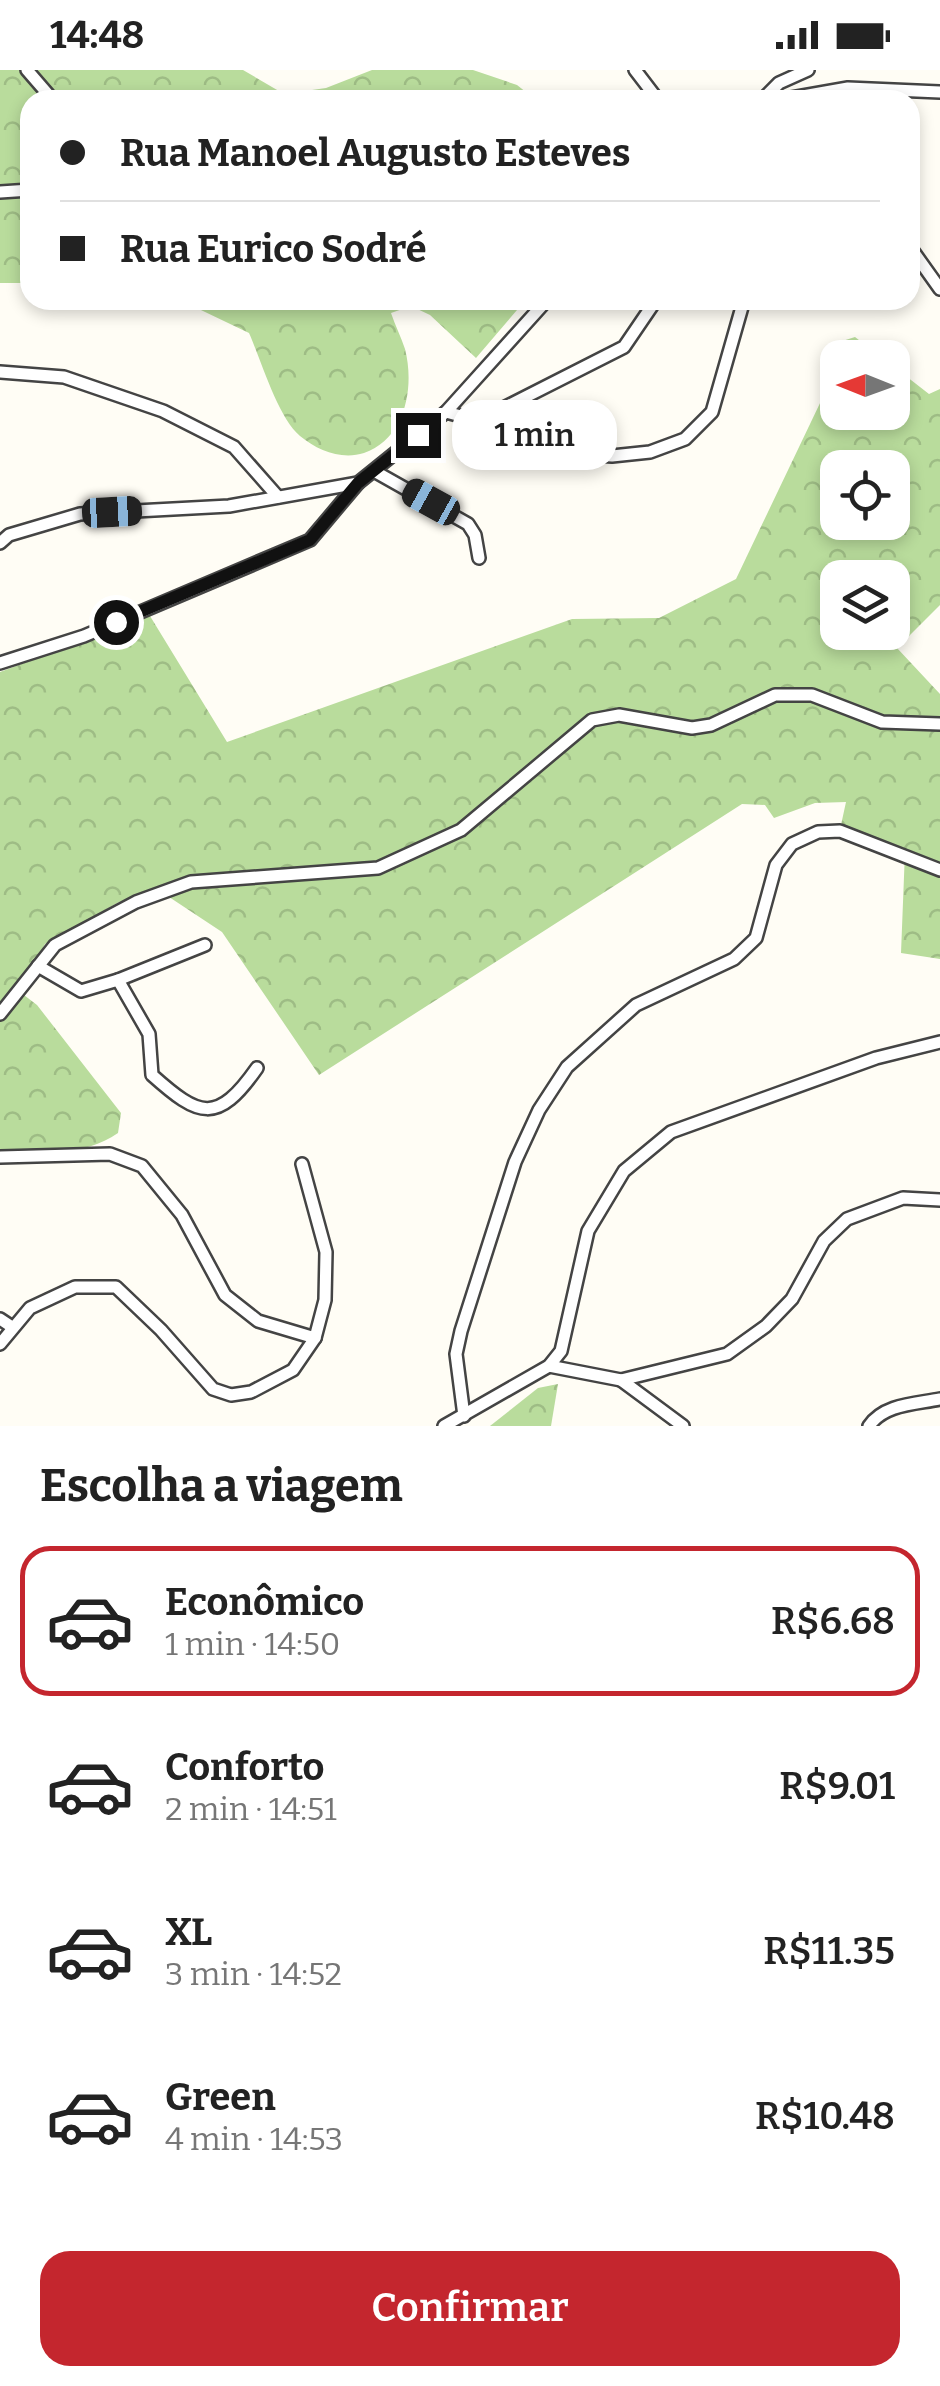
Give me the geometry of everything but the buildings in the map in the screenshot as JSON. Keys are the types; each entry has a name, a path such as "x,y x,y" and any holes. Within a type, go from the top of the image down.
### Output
{"street":[{"path":"27,70 44,90"},
{"path":"771,90 808,70"},
{"path":"837,90 894,90"},
{"path":"920,262 940,290"},
{"path":"0,663 84,636 310,540 358,483 446,412 538,310"},
{"path":"478,420 624,348 649,310"},
{"path":"446,412 578,454 650,452 685,439 712,412 741,310"},
{"path":"0,372 64,377 163,411 234,447 278,497"},
{"path":"374,471 468,524 475,534 479,558"},
{"path":"0,543 10,536 80,514 229,506 358,483"},
{"path":"0,1014 55,945 136,902 191,882 378,868 461,830 592,720 619,715 692,728 711,725 775,694 812,695 882,722 940,724"},
{"path":"464,1416 456,1354 461,1331 515,1162 539,1110 567,1067 636,1005 734,959 756,938 776,865 792,844 818,832 840,831 940,870"},
{"path":"38,966 75,990 118,980 205,945"},
{"path":"118,980 149,1034 152,1074 184,1103 202,1109 224,1104 238,1095 257,1068"},
{"path":"444,1426 549,1366 561,1352 588,1231 624,1171 672,1132 876,1058 940,1042"},
{"path":"0,1157 110,1154 142,1166 182,1214 225,1295 258,1321 315,1338"},
{"path":"0,1344 30,1308 75,1286 116,1287 213,1389 232,1395 252,1392 293,1370 315,1338 324,1300 326,1252 302,1164"},
{"path":"549,1366 621,1380 727,1354 766,1326 792,1299 824,1241 847,1218 903,1198 940,1200"},
{"path":"0,1319 12,1327"},
{"path":"621,1380 683,1426"},
{"path":"869,1426 876,1416 895,1408 940,1399"}],"green space":[{"path":"0,70 243,70 277,90 20,90 20,283 0,283"},
{"path":"372,70 473,70 523,90 312,90"},
{"path":"201,310 400,310 391,313 405,349 409,380 398,424 378,446 364,453 330,453 314,446 292,428 277,403 249,333"},
{"path":"419,310 517,310 476,358 430,315"},
{"path":"910,379 929,394 940,389 940,605 910,635 910,560 820,560 820,650 899,650 940,694 940,959 901,953 905,851 841,825 846,802 815,803 774,818 765,805 742,804 319,1075 222,932 160,891 119,902 45,944 20,992 37,1005 121,1113 118,1133 76,1150 0,1154 0,672 150,616 227,742 572,619 659,618 736,579 820,403 820,430 910,430"},
{"path":"558,1384 551,1426 490,1426 538,1388"}],"route":[{"path":"116,622 310,540 358,483 418,435"}]}
